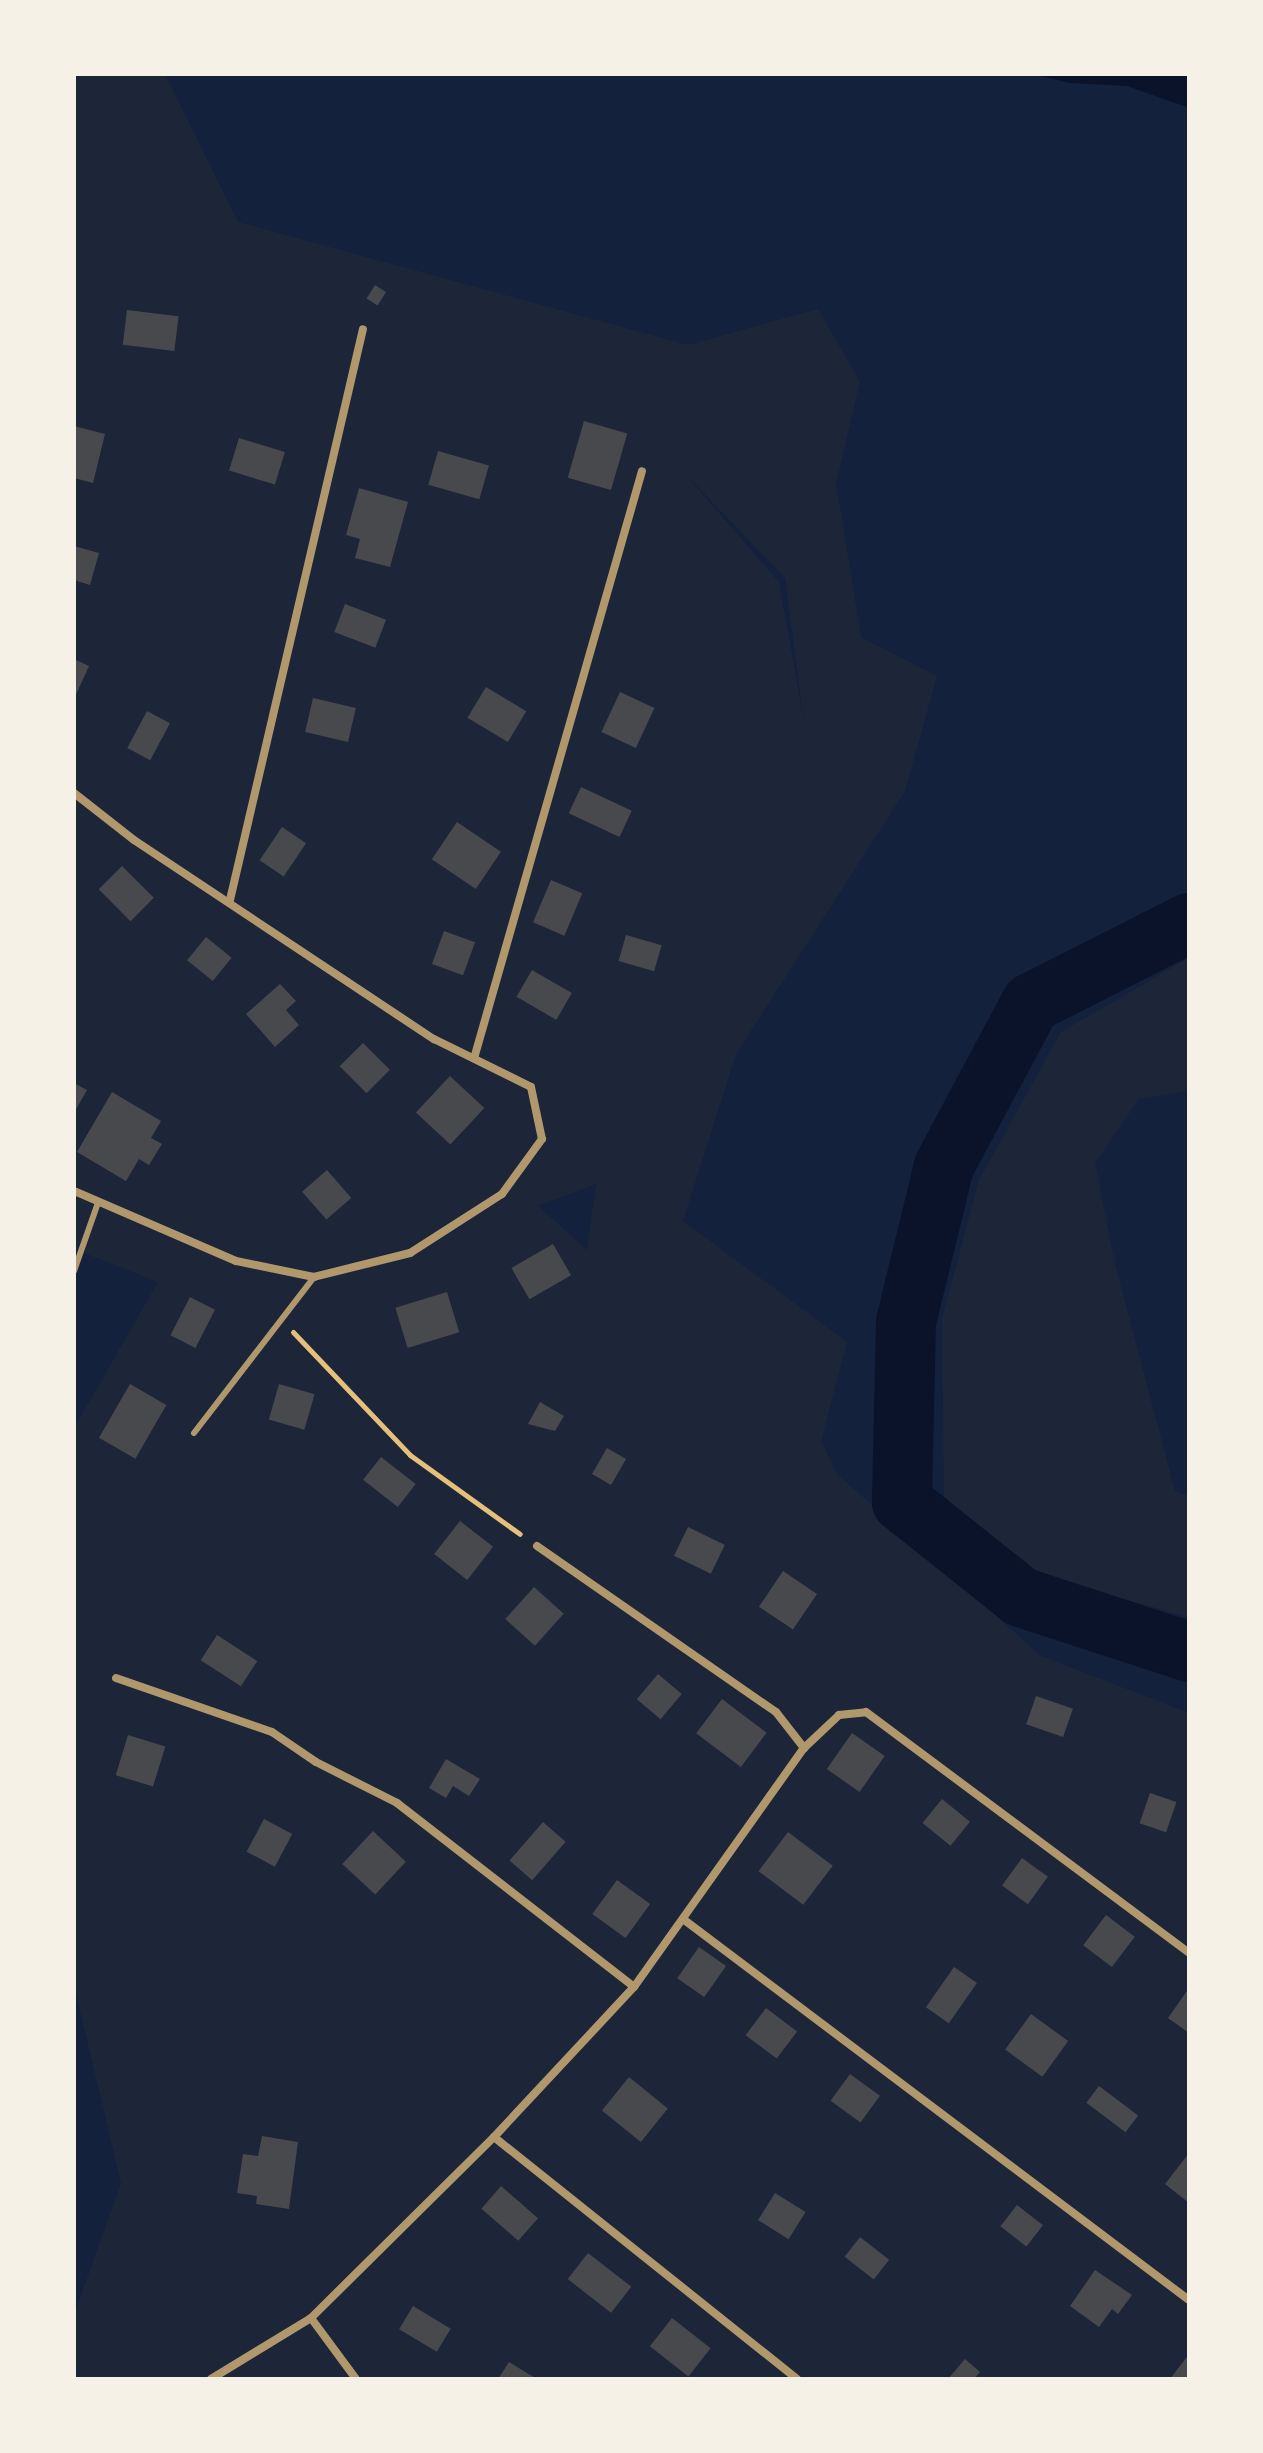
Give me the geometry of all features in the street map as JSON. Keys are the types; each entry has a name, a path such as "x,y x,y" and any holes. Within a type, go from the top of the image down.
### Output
{"street":[{"path":"230,900 363,329"},
{"path":"475,1055 642,471"},
{"path":"74,793 134,840 230,900 434,1039 475,1055 531,1087 542,1139 502,1194 410,1253 314,1277 236,1261 74,1191"},
{"path":"537,1546 776,1712 804,1748"},
{"path":"116,1678 272,1732 316,1762 397,1803 634,1987"},
{"path":"211,2379 311,2318 494,2137 634,1987 804,1748 839,1715 866,1712 1189,1953"},
{"path":"683,1919 1189,2300"},
{"path":"494,2137 797,2379"},
{"path":"311,2318 356,2379"}],"lane":[{"path":"74,1271 98,1203"},
{"path":"194,1433 314,1277"}],"path":[{"path":"281,1320 410,1455 537,1546"}],"shaded area":[{"path":"74,74 165,74 238,222 688,345 818,309 860,382 836,483 861,637 937,676 905,791 736,1054 683,1221 847,1342 821,1441 837,1474 1041,1656 1189,1713 1189,2379 74,2379 74,2315 121,2183 74,1985 74,1428 158,1282 74,1249","holes":["686,475 785,578 804,721 779,582","596,1184 587,1248 588,1251 538,1206"]},
{"path":"1032,74 1189,74 1189,108 1127,86 1070,83"},
{"path":"1189,958 1189,1091 1139,1099 1095,1163 1115,1264 1175,1491 1189,1496 1189,1617 1029,1573 944,1497 942,1319 979,1180 1061,1032"}],"building":[{"path":"375,285 386,292 378,305 367,299"},
{"path":"127,310 179,316 174,351 123,345"},
{"path":"584,421 627,433 611,490 568,478"},
{"path":"74,426 105,434 93,483 74,478"},
{"path":"239,438 285,452 275,485 229,471"},
{"path":"438,451 489,466 479,499 428,485"},
{"path":"359,488 408,502 390,567 355,558 360,539 346,535"},
{"path":"74,546 99,553 90,585 74,580"},
{"path":"345,604 386,620 375,648 334,632"},
{"path":"74,659 89,666 74,699"},
{"path":"486,687 526,711 508,742 467,718"},
{"path":"620,692 654,708 636,748 601,732"},
{"path":"313,698 356,708 348,742 305,732"},
{"path":"147,711 170,723 150,760 127,748"},
{"path":"581,787 632,811 619,837 569,813"},
{"path":"457,822 501,852 476,889 432,859"},
{"path":"282,827 306,843 284,876 260,860"},
{"path":"122,866 154,898 130,921 99,889"},
{"path":"551,880 582,893 564,936 533,922"},
{"path":"444,931 475,942 463,975 432,964"},
{"path":"626,935 662,945 654,971 619,961"},
{"path":"206,937 232,958 213,981 187,960"},
{"path":"532,970 572,993 556,1020 516,997"},
{"path":"280,984 296,1001 286,1010 299,1025 275,1047 246,1014"},
{"path":"363,1043 390,1070 367,1093 340,1066"},
{"path":"450,1076 484,1108 450,1145 416,1113"},
{"path":"74,1083 87,1090 74,1113"},
{"path":"112,1092 161,1121 151,1138 162,1144 149,1165 139,1159 126,1181 77,1152"},
{"path":"327,1170 351,1198 326,1220 302,1192"},
{"path":"553,1244 571,1275 529,1299 511,1268"},
{"path":"447,1292 459,1332 408,1348 395,1308"},
{"path":"190,1297 215,1310 195,1348 170,1335"},
{"path":"130,1384 166,1405 135,1459 99,1438"},
{"path":"279,1384 315,1394 304,1430 269,1420"},
{"path":"540,1402 564,1416 555,1431 528,1424"},
{"path":"607,1448 626,1459 611,1485 592,1474"},
{"path":"381,1457 416,1484 398,1507 363,1480"},
{"path":"460,1521 493,1547 467,1580 434,1554"},
{"path":"688,1527 725,1545 711,1574 674,1556"},
{"path":"783,1571 817,1594 793,1630 759,1607"},
{"path":"534,1587 564,1614 535,1646 505,1619"},
{"path":"217,1635 257,1661 241,1686 201,1660"},
{"path":"658,1674 682,1694 661,1719 637,1699"},
{"path":"1036,1696 1073,1709 1063,1737 1026,1724"},
{"path":"722,1699 767,1733 741,1767 696,1733"},
{"path":"852,1733 885,1756 860,1792 827,1769"},
{"path":"128,1735 165,1746 153,1787 116,1775"},
{"path":"446,1759 480,1779 469,1796 453,1786 446,1798 429,1788"},
{"path":"1150,1793 1176,1802 1166,1832 1140,1823"},
{"path":"942,1799 970,1822 950,1846 922,1823"},
{"path":"264,1819 292,1834 275,1867 247,1852"},
{"path":"543,1822 566,1842 532,1880 510,1860"},
{"path":"373,1831 406,1862 375,1895 342,1864"},
{"path":"788,1832 833,1866 803,1905 759,1871"},
{"path":"1022,1858 1048,1877 1028,1904 1002,1886"},
{"path":"617,1880 650,1904 625,1938 592,1914"},
{"path":"1106,1915 1135,1937 1112,1967 1083,1945"},
{"path":"699,1947 726,1966 704,1997 677,1978"},
{"path":"954,1967 977,1983 949,2023 926,2007"},
{"path":"1189,1988 1189,2033 1168,2018"},
{"path":"766,2008 797,2031 777,2059 746,2035"},
{"path":"1031,2014 1068,2041 1042,2077 1005,2050"},
{"path":"850,2074 880,2096 861,2122 831,2101"},
{"path":"629,2077 668,2108 641,2142 602,2110"},
{"path":"1099,2086 1138,2115 1125,2132 1086,2103"},
{"path":"262,2136 298,2142 289,2209 256,2204 257,2196 237,2193 243,2154 258,2156"},
{"path":"1189,2153 1189,2203 1165,2184"},
{"path":"501,2186 538,2218 518,2241 481,2209"},
{"path":"775,2193 806,2212 789,2239 758,2220"},
{"path":"1017,2205 1043,2225 1026,2247 1000,2226"},
{"path":"860,2237 889,2260 874,2279 845,2257"},
{"path":"588,2253 631,2287 611,2313 568,2279"},
{"path":"1095,2270 1132,2295 1118,2314 1112,2309 1099,2327 1070,2306"},
{"path":"413,2306 451,2329 437,2352 399,2329"},
{"path":"672,2318 711,2348 688,2377 650,2346"},
{"path":"1189,2354 1189,2379 1170,2379"},
{"path":"965,2359 980,2372 974,2379 948,2379"},
{"path":"509,2362 537,2379 498,2379"}],"waterway":[{"path":"1189,923 1031,1003 944,1166 906,1322 902,1502 1021,1597 1189,1652"}]}
